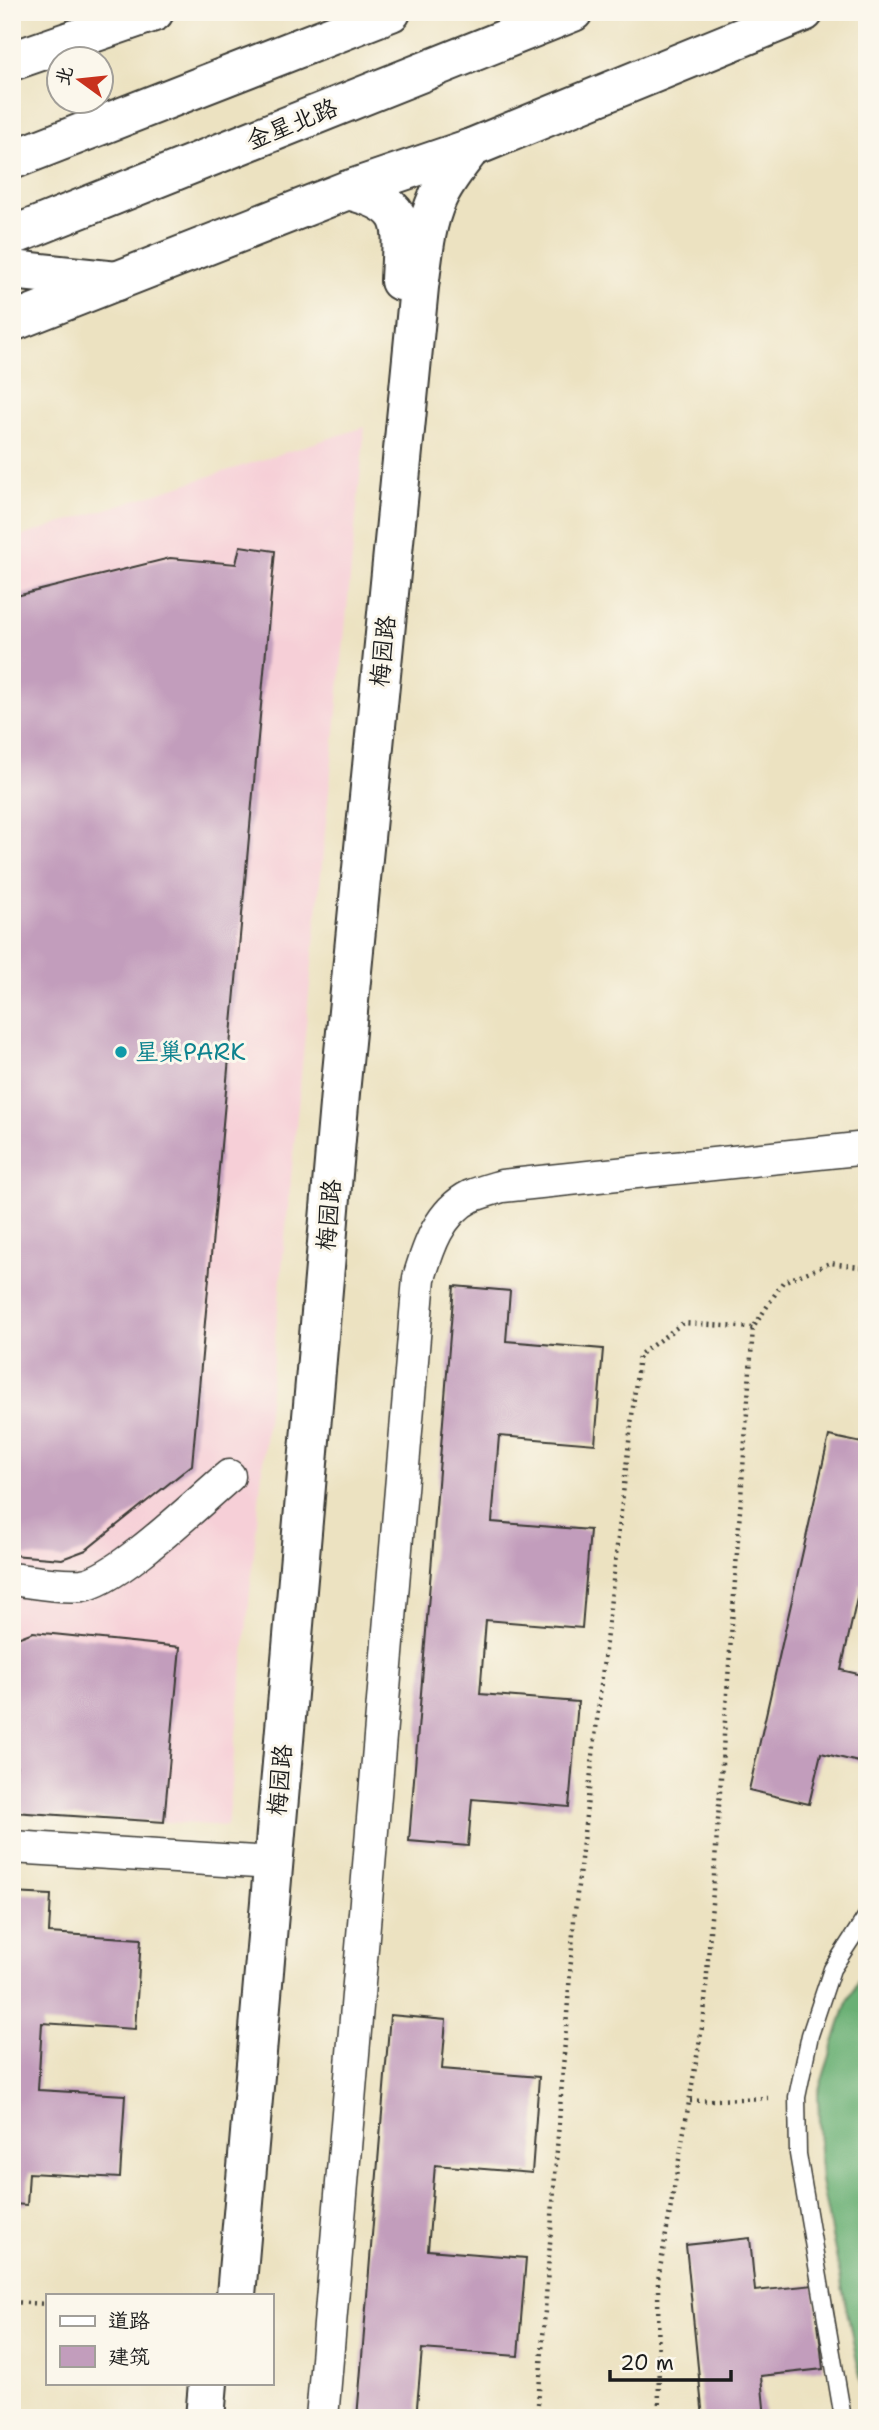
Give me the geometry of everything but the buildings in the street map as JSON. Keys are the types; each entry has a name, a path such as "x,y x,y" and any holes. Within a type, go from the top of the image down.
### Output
{"street":[{"path":"12,61 154,12"},
{"path":"12,160 391,12"},
{"name":"金星北路","path":"12,236 573,12"},
{"path":"12,322 348,190 471,148 804,12"},
{"name":"梅园路","path":"216,2294 263,1863 419,286 436,200 471,148"},
{"name":"梅园路","path":"236,2294 263,1863 320,1093 400,284 400,219 389,205 374,197 348,190"},
{"path":"12,270 117,281"},
{"path":"322,2418 419,1278 430,1241 447,1216 469,1197 502,1186 867,1148"},
{"path":"12,1579 85,1585 115,1573 229,1476"},
{"path":"12,1847 263,1863"},
{"path":"205,2418 208,2384"},
{"path":"225,2418 228,2384"}],"lane":[{"path":"843,2418 798,2154 797,2097 810,2035 832,1969 867,1914"}],"path":[{"path":"659,2418 658,2280 704,2016 753,1328 783,1282 830,1263 867,1268"},
{"path":"537,2418 574,1920 639,1355 683,1323 753,1328"},
{"path":"690,2101 797,2097"},
{"path":"12,2302 46,2304"}],"shaded area":[{"name":"星巢PARK","path":"365,427 227,1826 13,1812 17,1756 12,1757 12,539"}],"green space":[{"path":"867,1965 867,2411 821,2181 818,2093 846,2005"}],"place":[{"name":"星巢PARK","path":"121,1052"}]}
